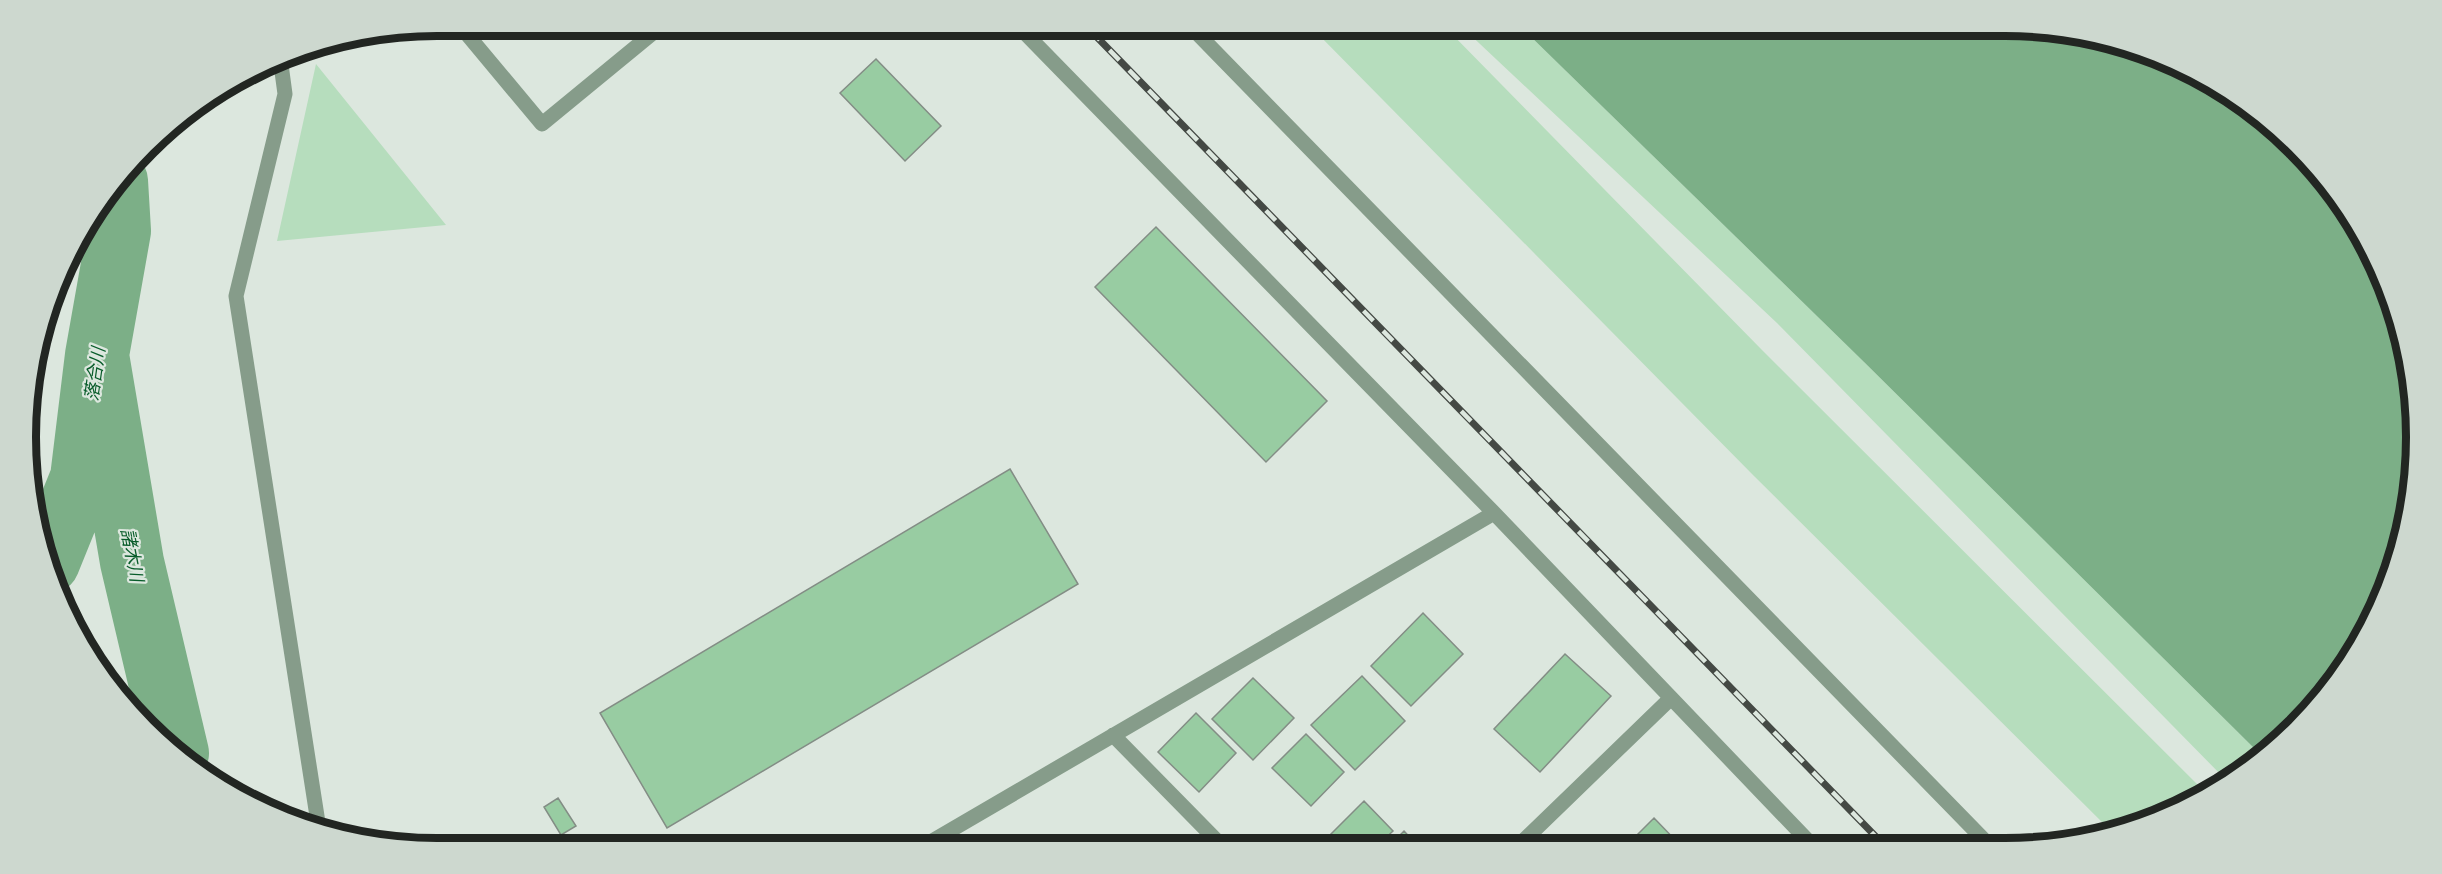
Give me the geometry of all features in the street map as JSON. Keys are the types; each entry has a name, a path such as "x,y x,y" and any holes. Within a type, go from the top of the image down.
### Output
{"street":[{"path":"468,36 542,124 649,36"},
{"path":"1028,36 1494,513 1805,838"},
{"path":"1200,36 1982,838"},
{"path":"281,68 285,94 236,296 318,820"},
{"path":"939,838 1494,513"},
{"path":"1526,838 1670,699"},
{"path":"1113,735 1214,838"}],"shaded area":[{"path":"1320,36 1454,36 1762,350 2200,787 2134,817 2105,825 1754,476"},
{"path":"1472,36 1530,36 2255,750 2221,775 1777,323"},
{"path":"1530,36 2005,36 2057,39 2134,57 2182,77 2228,104 2289,153 2323,193 2365,260 2385,308 2392,333 2403,385 2405,411 2403,489 2385,566 2365,614 2323,681 2289,721 2255,750"},
{"path":"316,64 446,225 277,241"}],"building":[{"path":"876,59 941,126 905,161 840,93"},
{"path":"1156,227 1327,401 1266,462 1095,287"},
{"path":"1010,469 1078,584 667,828 600,713"},
{"path":"1423,613 1463,654 1411,706 1371,666"},
{"path":"1565,654 1611,696 1540,772 1494,729"},
{"path":"1362,676 1405,721 1355,770 1311,725"},
{"path":"1253,678 1294,718 1253,760 1212,719"},
{"path":"1196,713 1236,753 1199,792 1158,752"},
{"path":"1306,734 1344,772 1311,806 1272,768"},
{"path":"558,798 576,826 561,835 544,807"},
{"path":"1364,801 1393,831 1386,838 1327,838"},
{"path":"1654,818 1673,838 1634,838"},
{"path":"1404,831 1411,838 1397,838"}],"waterway":[{"name":"落合川","path":"53,550 82,478 97,355 119,231 117,196"},
{"name":"諸木川","path":"97,355 132,562 174,738"}],"railway":[{"path":"1096,36 1877,838"}]}
